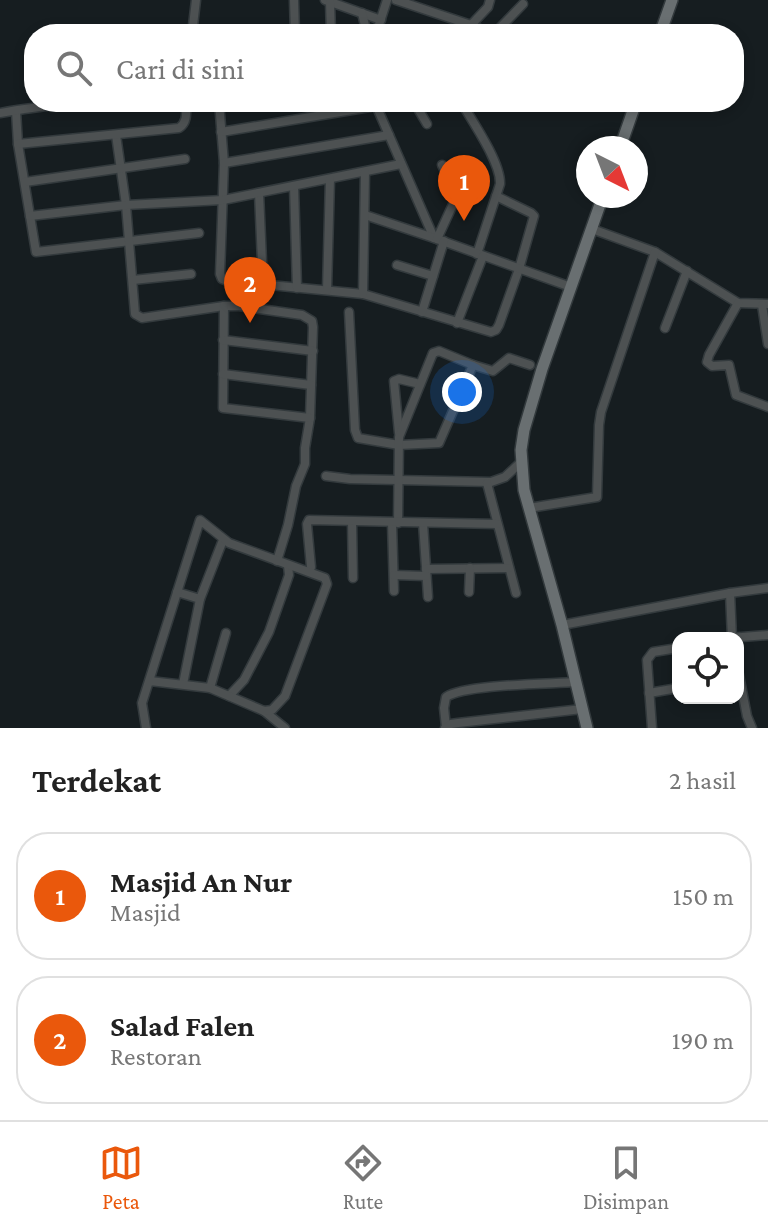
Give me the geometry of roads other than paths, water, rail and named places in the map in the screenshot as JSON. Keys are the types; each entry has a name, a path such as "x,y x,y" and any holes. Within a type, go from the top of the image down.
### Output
{"street":[{"path":"193,24 196,0"},
{"path":"294,0 295,24"},
{"path":"379,24 387,0"},
{"path":"396,0 468,24"},
{"path":"472,24 488,7 490,0"},
{"path":"664,24 672,0"},
{"path":"330,24 327,1 362,13 374,24"},
{"path":"502,24 523,4"},
{"path":"362,13 365,24"},
{"path":"0,113 24,109"},
{"path":"16,111 18,144 36,252 199,233"},
{"path":"18,144 179,128 186,121 186,112"},
{"path":"220,112 224,163 220,274 227,281 363,294 491,332 496,330 519,269 534,215 496,196"},
{"path":"221,132 332,112"},
{"path":"379,112 438,239"},
{"path":"420,112 427,124"},
{"path":"457,323 500,184 499,172 466,112"},
{"path":"624,136 633,112"},
{"path":"116,135 126,205 135,314 138,317 239,306 308,318 313,327 310,418 304,470 277,561"},
{"path":"224,163 389,135"},
{"path":"25,182 185,159"},
{"path":"30,216 126,205 223,200 401,164"},
{"path":"422,312 433,276 438,239 456,194 442,165"},
{"path":"363,294 365,172"},
{"path":"327,290 330,179"},
{"path":"294,186 297,288"},
{"path":"259,193 263,285"},
{"path":"587,728 524,490 521,462 524,430 542,369 599,208"},
{"path":"365,215 571,287"},
{"path":"592,229 655,252 738,303 765,304 768,344"},
{"path":"529,508 597,497 601,412 655,252"},
{"path":"397,265 433,276"},
{"path":"665,328 687,271"},
{"path":"133,280 191,274"},
{"path":"738,303 707,362 712,366 729,365 736,395 768,407"},
{"path":"224,306 223,408 310,418"},
{"path":"349,312 358,438 439,443 473,365"},
{"path":"223,340 313,351"},
{"path":"399,441 436,351 493,371 512,358 530,365"},
{"path":"223,374 311,385"},
{"path":"394,591 399,441 394,381 399,379 420,384"},
{"path":"326,476 487,483 499,481 521,462"},
{"path":"487,483 516,593"},
{"path":"146,728 142,703 200,520 223,540 325,578 327,584 285,696 272,710 264,711"},
{"path":"311,567 308,522 497,524"},
{"path":"352,522 353,578"},
{"path":"423,523 428,597"},
{"path":"183,684 200,599 223,540"},
{"path":"229,696 244,680 269,632 289,575 288,565"},
{"path":"469,592 470,568"},
{"path":"394,575 509,568"},
{"path":"562,625 768,588"},
{"path":"177,592 200,599"},
{"path":"730,593 730,632"},
{"path":"210,688 226,633"},
{"path":"744,637 768,635"},
{"path":"652,728 646,666 653,652 672,649"},
{"path":"150,681 210,688 264,711 285,728"},
{"path":"576,682 455,692 446,697 444,703 446,728 458,723 582,709"},
{"path":"649,693 672,689"},
{"path":"744,702 752,728"}],"place":[{"name":"Masjid An Nur","path":"464,221"},
{"name":"Salad Falen","path":"250,323"}]}
